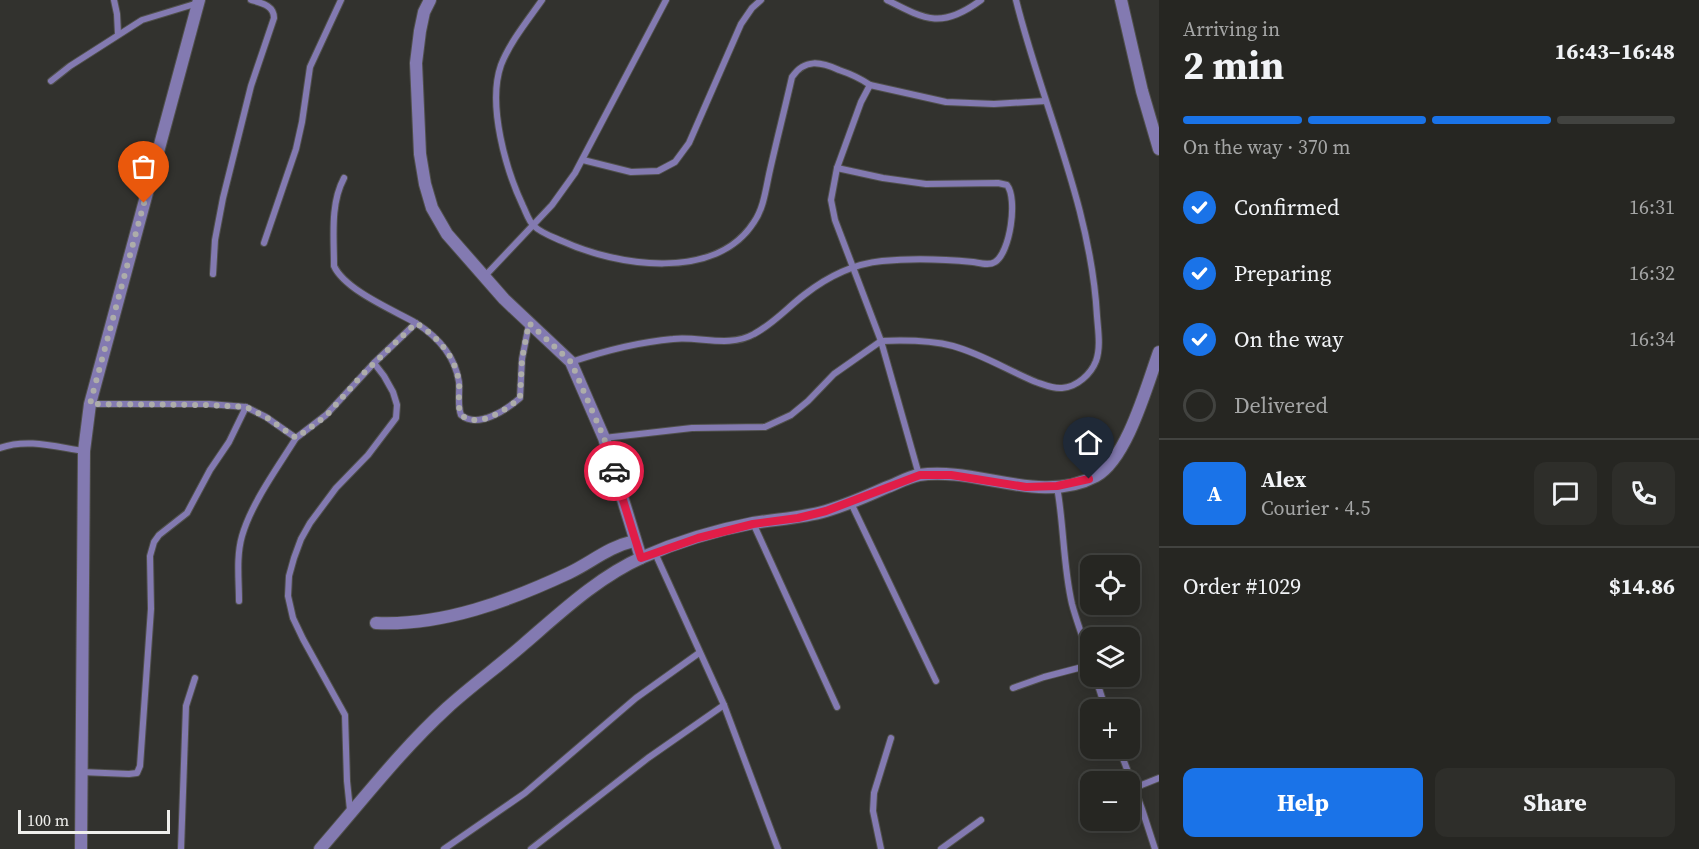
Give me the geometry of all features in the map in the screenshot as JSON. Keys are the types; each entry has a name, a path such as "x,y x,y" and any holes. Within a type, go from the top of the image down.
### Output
{"street":[{"path":"430,0 424,12 416,63 420,154 424,184 432,208 447,234 484,277 571,362 604,438 641,558"},
{"path":"1121,0 1142,91 1159,149"},
{"path":"81,849 84,451 90,404 199,1"},
{"path":"320,849 401,755 448,707 579,597 641,558 698,538 753,524 798,518 850,503 920,475 951,475 1026,487 1057,486 1089,479 1112,463 1125,443 1159,352"},
{"path":"376,623 401,624 472,611 522,595 583,566 609,549 634,541"}],"lane":[{"path":"114,0 118,34"},
{"path":"213,274 215,240 223,198 251,86 274,18 270,7 251,0"},
{"path":"264,243 296,149 310,67 341,0"},
{"path":"542,0 521,29 501,65 496,88 502,148 513,186 532,225 581,250 627,261 674,264 712,255 746,233 756,221 765,192 792,77 808,64 818,62 861,78 870,86 946,102 994,104 1045,100"},
{"path":"484,277 552,205 583,160 666,0"},
{"path":"583,160 631,172 658,171 675,162 689,143 741,24 761,0"},
{"path":"887,0 936,20 963,11 981,0"},
{"path":"604,438 692,428 765,427 791,415 808,402 834,374 881,340 913,340 953,346 1057,389 1074,385 1088,374 1096,362 1099,346 1091,261 1064,154 1026,41 1016,0"},
{"path":"51,81 142,20 199,1"},
{"path":"870,86 861,102 837,168 831,200 835,220 881,340 920,475"},
{"path":"571,362 597,354 673,339 701,338 731,342 754,335 804,295 832,276 854,267 880,261 921,259 986,264 994,262 1003,252 1012,218 1012,195 1007,186 998,183 926,184 837,168"},
{"path":"344,178 339,189 334,218 334,266 337,273 368,296 434,334 455,367 459,383 460,412 463,417 471,420 498,413 520,398 522,359 529,323"},
{"path":"239,601 238,563 243,535 273,474 296,438 326,416 374,363 416,323"},
{"path":"351,814 347,781 345,715 293,618 288,596 289,576 301,539 310,523 336,488 368,455 396,418 397,405 393,392 374,363"},
{"path":"90,404 246,407 266,417 296,438"},
{"path":"81,772 137,773 140,766 151,609 150,556 154,542 159,535 187,513 210,470 237,428 246,407"},
{"path":"0,448 17,444 34,444 84,451"},
{"path":"1057,486 1072,603 1080,630"},
{"path":"850,503 936,681"},
{"path":"753,524 837,707"},
{"path":"655,553 724,705 778,849"},
{"path":"444,849 525,793 636,698 699,653"},
{"path":"1013,688 1080,667"},
{"path":"181,849 186,706 195,678"},
{"path":"531,849 648,758 724,705"},
{"path":"881,849 873,811 874,793 891,738"},
{"path":"1140,786 1159,778"},
{"path":"1140,805 1155,849"},
{"path":"941,849 981,820"}],"way so far":[{"path":"144,203 90,404 246,407 266,417 296,438 326,416 352,385 416,323 434,334 445,348 455,367 459,383 461,415 471,420 498,413 520,398 522,359 529,323 571,362 604,438 614,471"}],"route":[{"path":"614,471 641,558 698,538 753,524 798,518 826,511 920,475 951,475 1026,487 1057,486 1089,479"}]}
